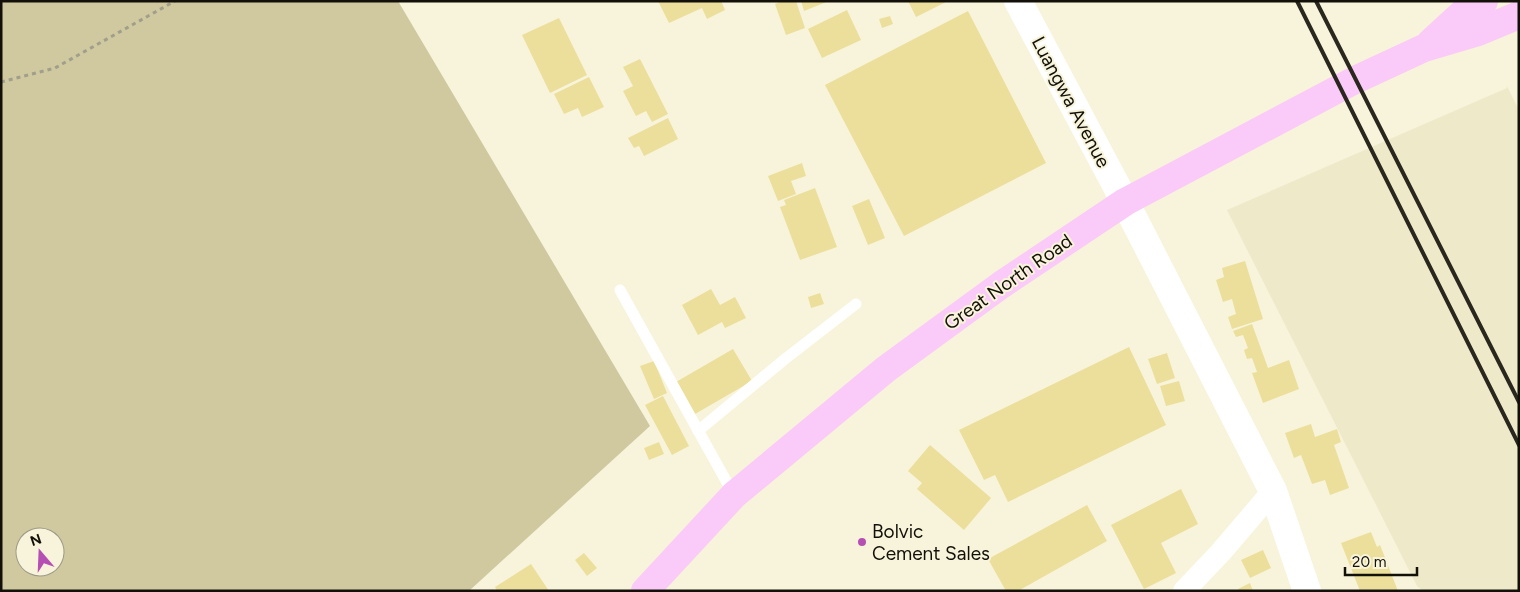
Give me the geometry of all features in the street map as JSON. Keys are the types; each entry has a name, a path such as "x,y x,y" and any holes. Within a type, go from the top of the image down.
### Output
{"highway":[{"name":"Great North Road","path":"1424,48 1466,10 1484,1"},
{"name":"Great North Road","path":"645,591 734,496 886,369 1001,286 1125,202 1340,88 1424,48 1478,32 1519,15"}],"street":[{"name":"Luangwa Avenue","path":"1018,1 1125,202 1273,490 1307,591"},
{"path":"1184,591 1221,552 1273,490"}],"lane":[{"path":"620,290 734,496"},
{"path":"698,431 785,359 856,304"}],"path":[{"path":"1,82 55,68 175,1"}],"shaded area":[{"path":"1,1 398,1 650,426 469,591 1,591"},
{"path":"1506,84 1519,110 1519,591 1423,591 1417,586 1227,210 1507,88"}],"building":[{"path":"658,1 721,1 725,10 707,19 702,8 669,23"},
{"path":"782,1 796,1 805,28 786,35 775,4"},
{"path":"801,1 829,1 804,11"},
{"path":"908,1 948,1 916,17"},
{"path":"847,10 861,40 822,58 808,29"},
{"path":"968,11 1046,163 904,236 825,85"},
{"path":"890,16 893,24 882,28 879,19"},
{"path":"559,18 587,75 550,93 522,35"},
{"path":"640,59 668,114 652,122 646,111 636,116 623,91 633,86 623,67"},
{"path":"589,77 604,107 582,117 578,108 564,114 554,94"},
{"path":"668,118 678,139 644,156 639,146 634,148 628,138"},
{"path":"802,163 806,176 791,181 796,194 778,201 768,176"},
{"path":"815,188 837,247 800,260 780,207 786,205 784,200"},
{"path":"869,199 885,238 868,245 852,206"},
{"path":"1245,261 1263,319 1232,329 1228,317 1236,314 1232,299 1223,302 1216,280 1224,277 1222,268"},
{"path":"711,289 720,305 735,297 746,318 725,328 722,322 698,335 682,305"},
{"path":"820,293 824,304 811,308 808,297"},
{"path":"1252,324 1268,368 1289,360 1299,389 1263,403 1252,373 1257,372 1252,358 1247,359 1244,350 1248,348 1243,335 1236,337 1233,331"},
{"path":"1129,347 1166,425 1008,502 995,475 984,480 959,430"},
{"path":"733,349 752,381 695,414 676,382"},
{"path":"1167,353 1175,378 1157,384 1148,359"},
{"path":"654,361 667,393 654,399 640,366"},
{"path":"1179,381 1185,401 1166,406 1160,386"},
{"path":"663,396 689,446 672,455 645,405"},
{"path":"1311,424 1315,437 1337,429 1341,442 1334,445 1349,488 1330,495 1325,480 1312,484 1301,455 1294,458 1285,433"},
{"path":"659,442 664,454 649,460 644,448"},
{"path":"930,445 991,498 964,530 917,489 922,483 908,471"},
{"path":"1181,489 1198,524 1161,543 1176,573 1144,589 1111,525"},
{"path":"1087,505 1107,541 1018,591 1006,591 988,559"},
{"path":"1371,532 1377,547 1380,545 1398,591 1360,591 1341,543"},
{"path":"1263,550 1271,568 1250,578 1241,560"},
{"path":"584,553 597,568 587,576 575,560"},
{"path":"531,564 549,591 497,591 495,587"},
{"path":"1250,583 1253,591 1239,591 1238,589"}],"railway":[{"path":"1297,1 1519,445"},
{"path":"1316,1 1519,402"}],"place":[{"name":"Bolvic Cement Sales","path":"862,542"}]}
